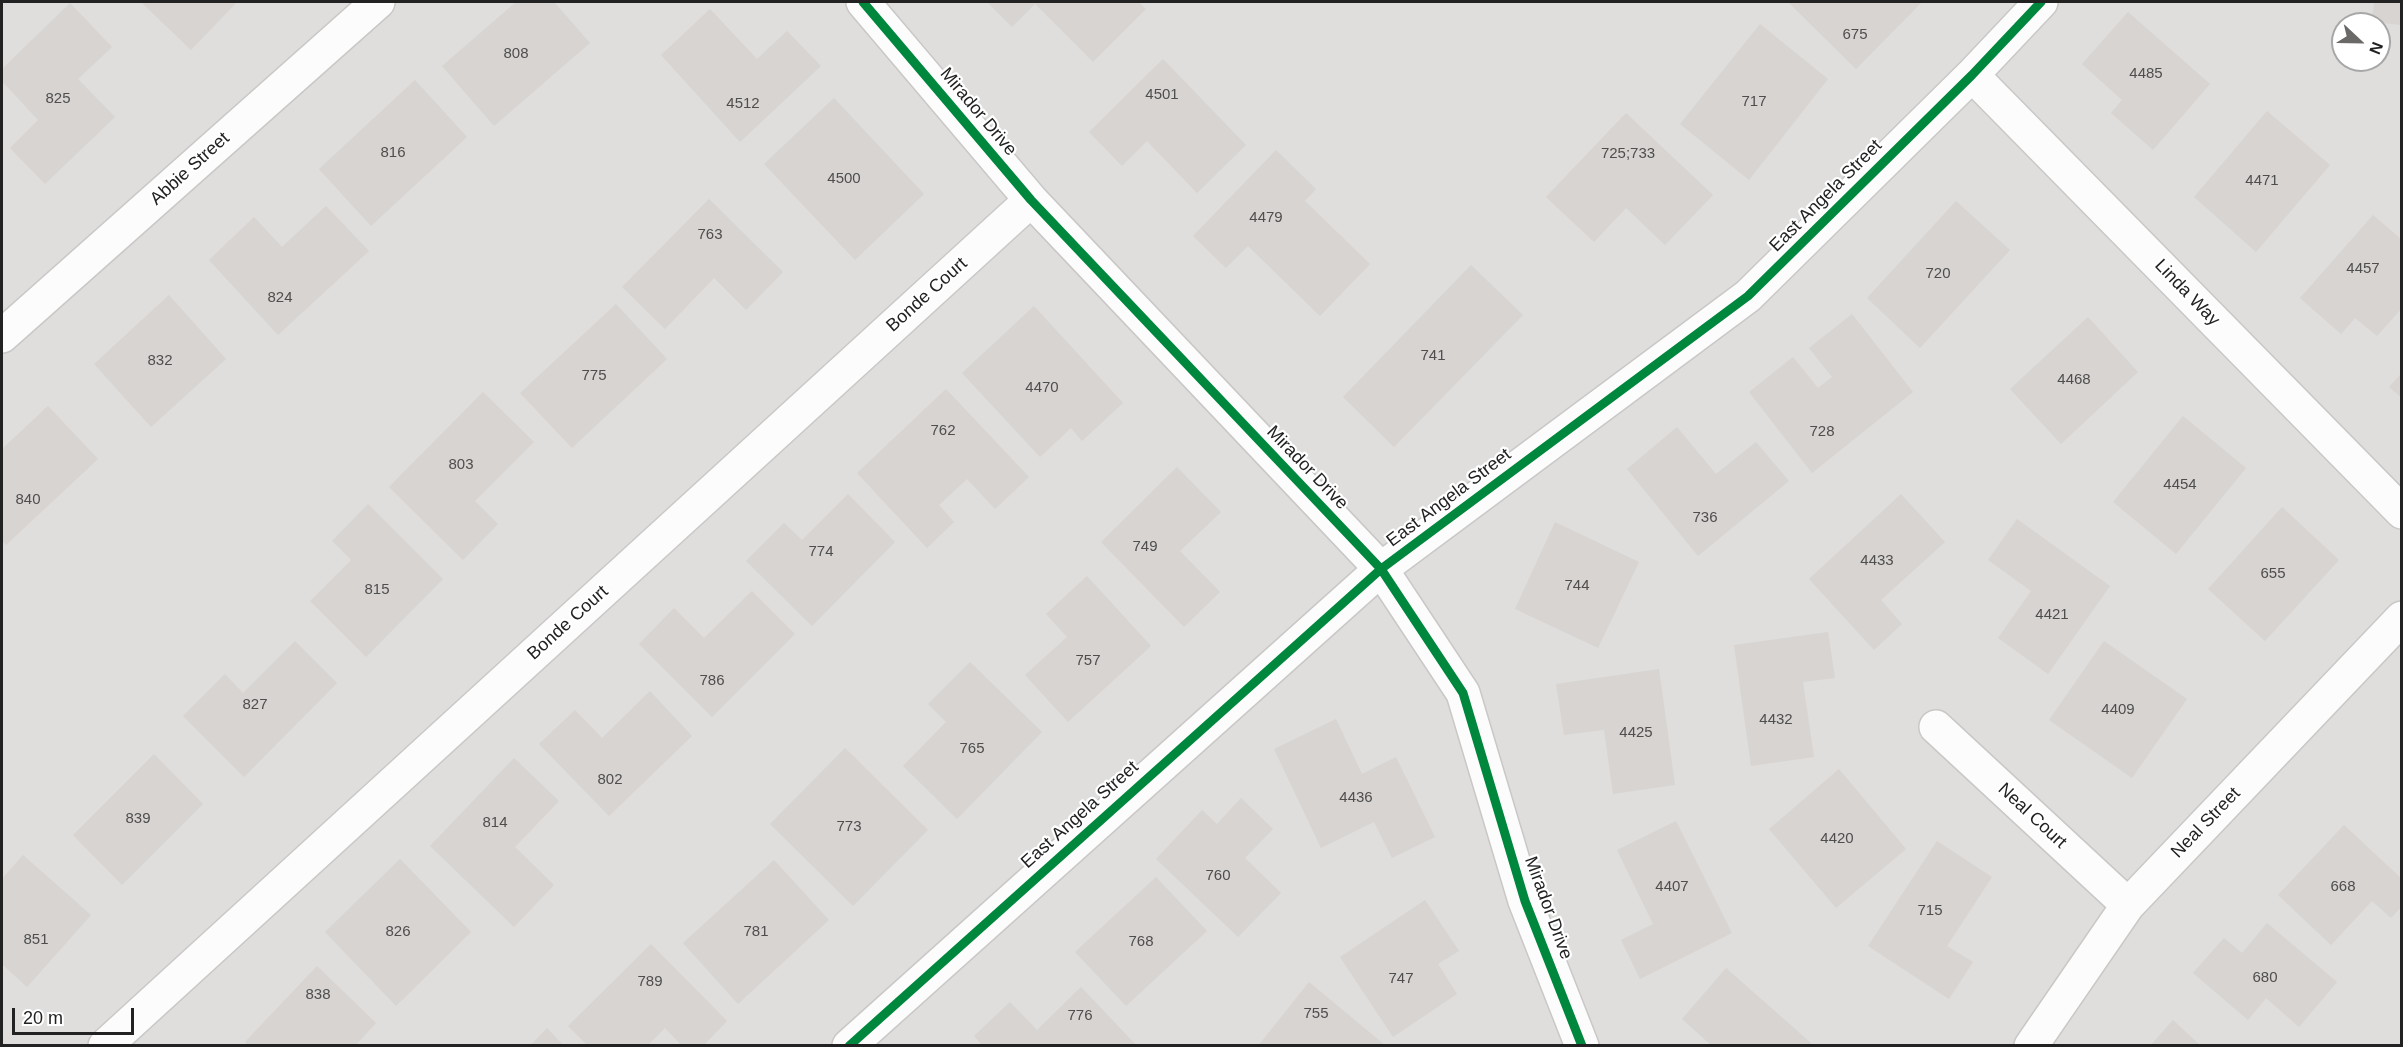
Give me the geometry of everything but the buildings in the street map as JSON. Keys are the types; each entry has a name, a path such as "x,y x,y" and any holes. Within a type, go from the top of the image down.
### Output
{"street":[{"name":"Abbie Street","path":"2,336 378,2"},
{"name":"Mirador Drive","path":"863,2 1030,200 1381,569 1463,693 1525,902 1579,1045"},
{"name":"East Angela Street","path":"849,1046 1381,569 1748,296 1972,75 2041,2"},
{"name":"Linda Way","path":"1972,75 2402,512"},
{"name":"Bonde Court","path":"105,1046 1030,200"},
{"name":"Neal Street","path":"2031,1046 2127,904 2402,618"},
{"name":"Neal Court","path":"1936,727 2127,904"}],"shaded area":[{"path":"2,2 2401,2 2401,1045 2,1045"}],"cycle path":[{"path":"863,2 1031,200 1381,569 1463,693 1525,901 1582,1046"},
{"path":"849,1046 1381,569 1748,296 1972,75 2041,2"}]}
